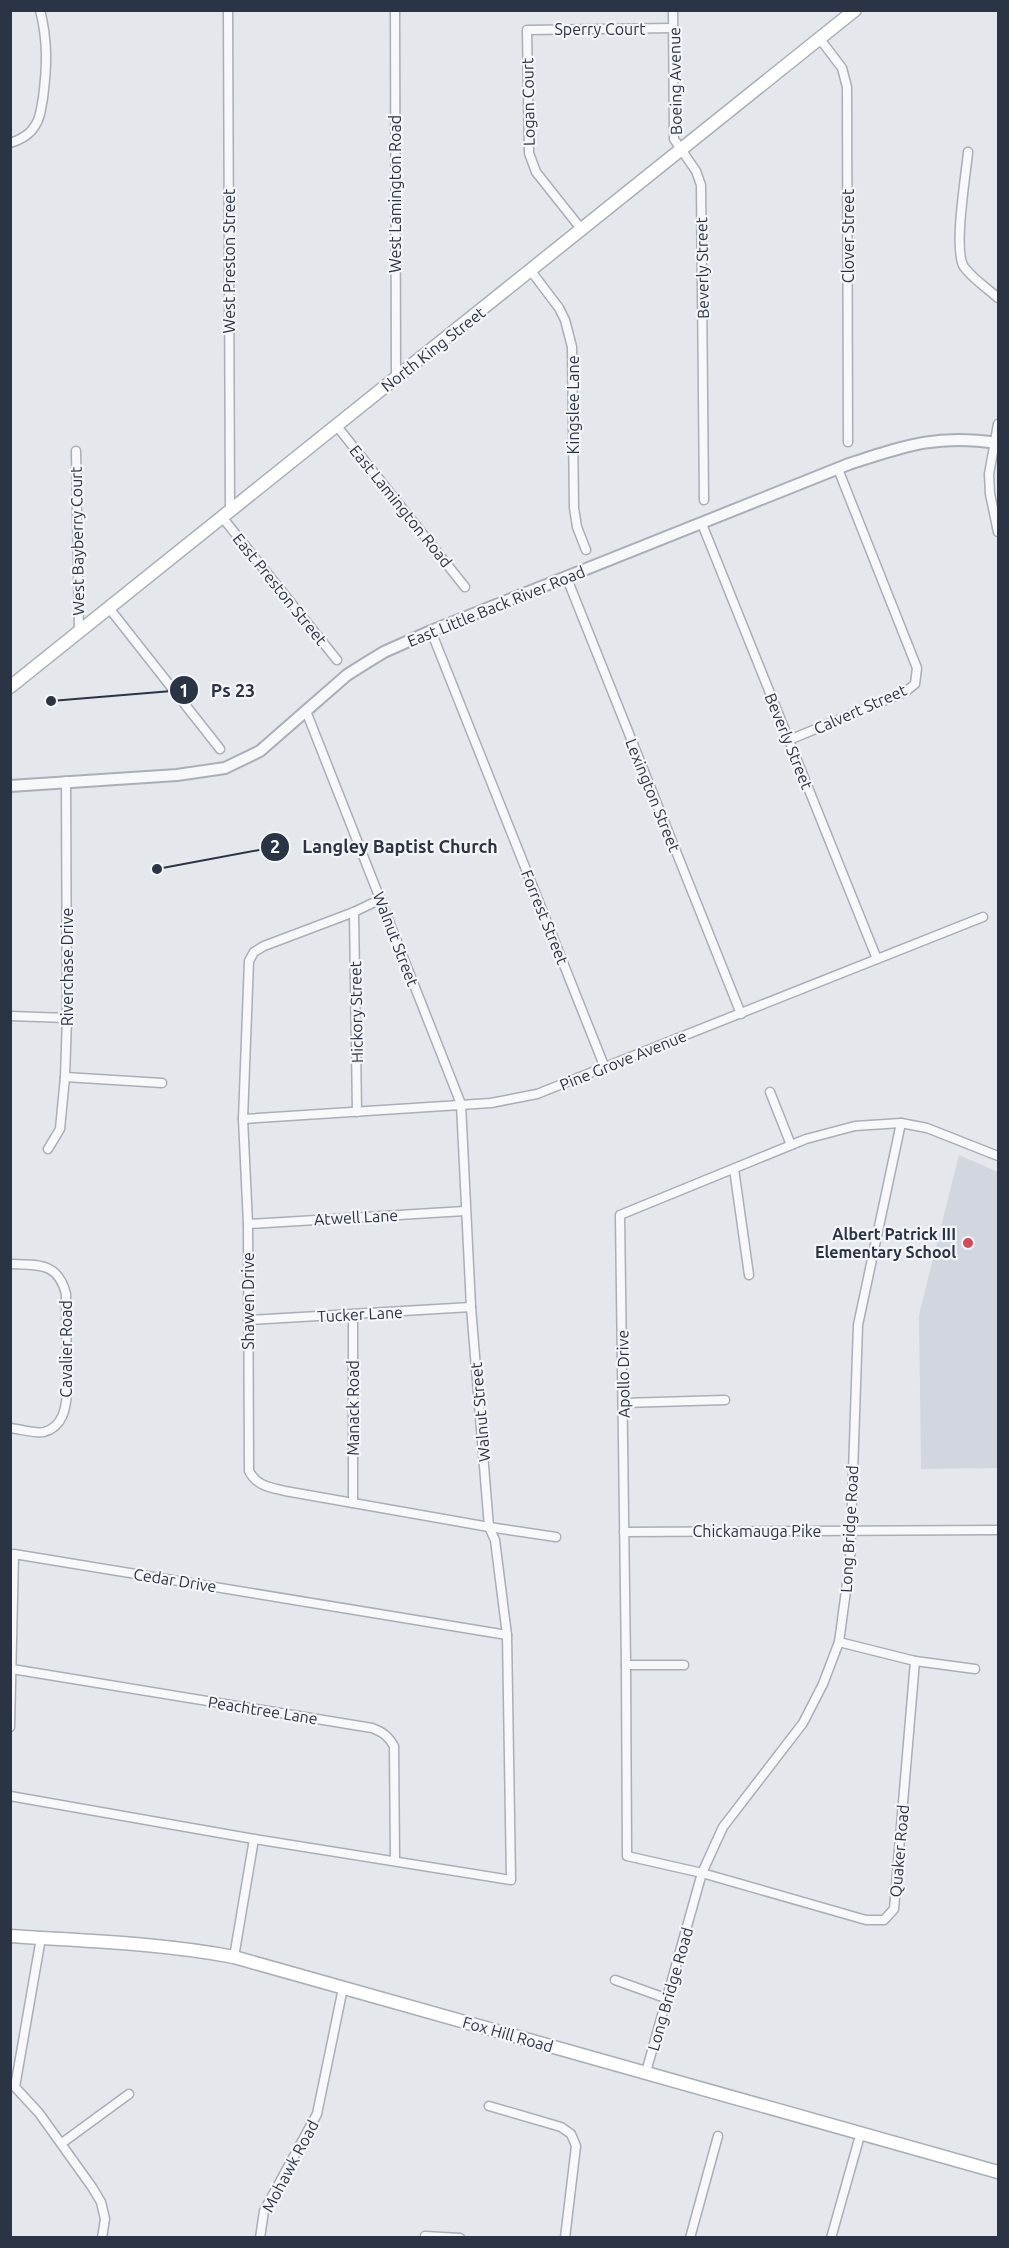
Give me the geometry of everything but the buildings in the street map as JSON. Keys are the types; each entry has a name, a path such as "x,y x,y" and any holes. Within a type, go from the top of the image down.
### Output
{"main road":[{"name":"North King Street","path":"10,687 855,10"},
{"name":"Fox Hill Road","path":"10,1936 190,1950 234,1957 999,2172"}],"street":[{"path":"10,143 27,135 35,126 40,114 47,68 47,48 40,10"},
{"name":"West Preston Street","path":"226,514 228,10"},
{"name":"West Lamington Road","path":"395,10 396,378"},
{"name":"Boeing Avenue","path":"673,10 674,135 681,150"},
{"name":"Sperry Court","path":"527,30 673,28"},
{"name":"Logan Court","path":"527,30 529,153 536,172 582,230"},
{"name":"Clover Street","path":"820,39 842,68 846,80 848,442"},
{"name":"Beverly Street","path":"681,150 696,171 701,185 704,500"},
{"path":"968,152 959,249 963,265 999,298"},
{"name":"Kingslee Lane","path":"531,271 559,308 565,320 572,347 574,508 577,526 586,550"},
{"path":"999,424 990,484 999,532"},
{"name":"East Lamington Road","path":"336,425 465,587"},
{"name":"East Little Back River Road","path":"10,786 177,775 225,768 260,751 347,675 384,652 431,632 838,469 918,442 964,439 996,443"},
{"name":"West Bayberry Court","path":"76,451 79,632"},
{"name":"Calvert Street","path":"789,740 904,693 915,684 917,668 838,469"},
{"name":"East Preston Street","path":"226,514 337,660"},
{"name":"Beverly Street","path":"702,524 877,959"},
{"name":"Lexington Street","path":"566,576 741,1014"},
{"path":"109,608 220,749"},
{"name":"Forrest Street","path":"431,632 605,1068"},
{"name":"Walnut Street","path":"254,1839 511,1880 507,1635 495,1540 489,1527 471,1307 461,1104 306,711"},
{"name":"Riverchase Drive","path":"48,1149 60,1129 65,1077 66,782"},
{"name":"Shawen Drive","path":"381,899 354,912 264,946 254,952 249,961 243,1119 248,1224 249,1471 260,1485 285,1491 556,1537"},
{"name":"Hickory Street","path":"354,912 357,1112"},
{"name":"Pine Grove Avenue","path":"243,1119 514,1100 537,1094 983,916"},
{"path":"10,1016 67,1018"},
{"path":"65,1077 162,1083"},
{"path":"770,1092 791,1145"},
{"name":"Apollo Drive","path":"702,1873 627,1856 620,1215 791,1145 855,1126 901,1123 927,1128 999,1156"},
{"name":"Long Bridge Road","path":"646,2072 702,1873 723,1827 802,1723 823,1684 839,1642 850,1561 858,1325 901,1123"},
{"path":"734,1169 749,1275"},
{"name":"Atwell Lane","path":"248,1224 465,1211"},
{"name":"Cavalier Road","path":"10,1264 40,1265 59,1275 64,1284 67,1392 61,1420 53,1427 44,1432 10,1428"},
{"name":"Tucker Lane","path":"248,1320 471,1307"},
{"name":"Manack Road","path":"353,1314 353,1503"},
{"path":"623,1403 725,1400"},
{"name":"Chickamauga Pike","path":"624,1532 999,1530"},
{"name":"Cedar Drive","path":"10,1727 14,1554 507,1635"},
{"path":"839,1642 915,1661 975,1669"},
{"name":"Quaker Road","path":"702,1873 866,1920 884,1920 889,1916 894,1909 915,1661"},
{"path":"626,1665 684,1665"},
{"name":"Peachtree Lane","path":"12,1669 372,1728 382,1732 389,1737 394,1746 395,1860"},
{"path":"10,1796 254,1839 234,1957"},
{"path":"41,1938 13,2089 39,2113 101,2202 105,2219 102,2238"},
{"path":"615,1980 668,1999"},
{"name":"Mohawk Road","path":"260,2238 264,2211 317,2114 343,1988"},
{"path":"62,2143 129,2094"},
{"path":"489,2106 561,2127 571,2134 576,2146 565,2238"},
{"path":"831,2238 861,2132"},
{"path":"690,2238 718,2136"},
{"path":"426,2236 460,2238"}],"shaded area":[{"name":"Albert Patrick III Elementary School","path":"959,1155 998,1172 998,1468 921,1469 919,1315"}],"place":[{"name":"Ps 23","path":"51,701"},
{"name":"Langley Baptist Church","path":"157,869"},
{"name":"Albert Patrick III Elementary School","path":"968,1243"}]}
